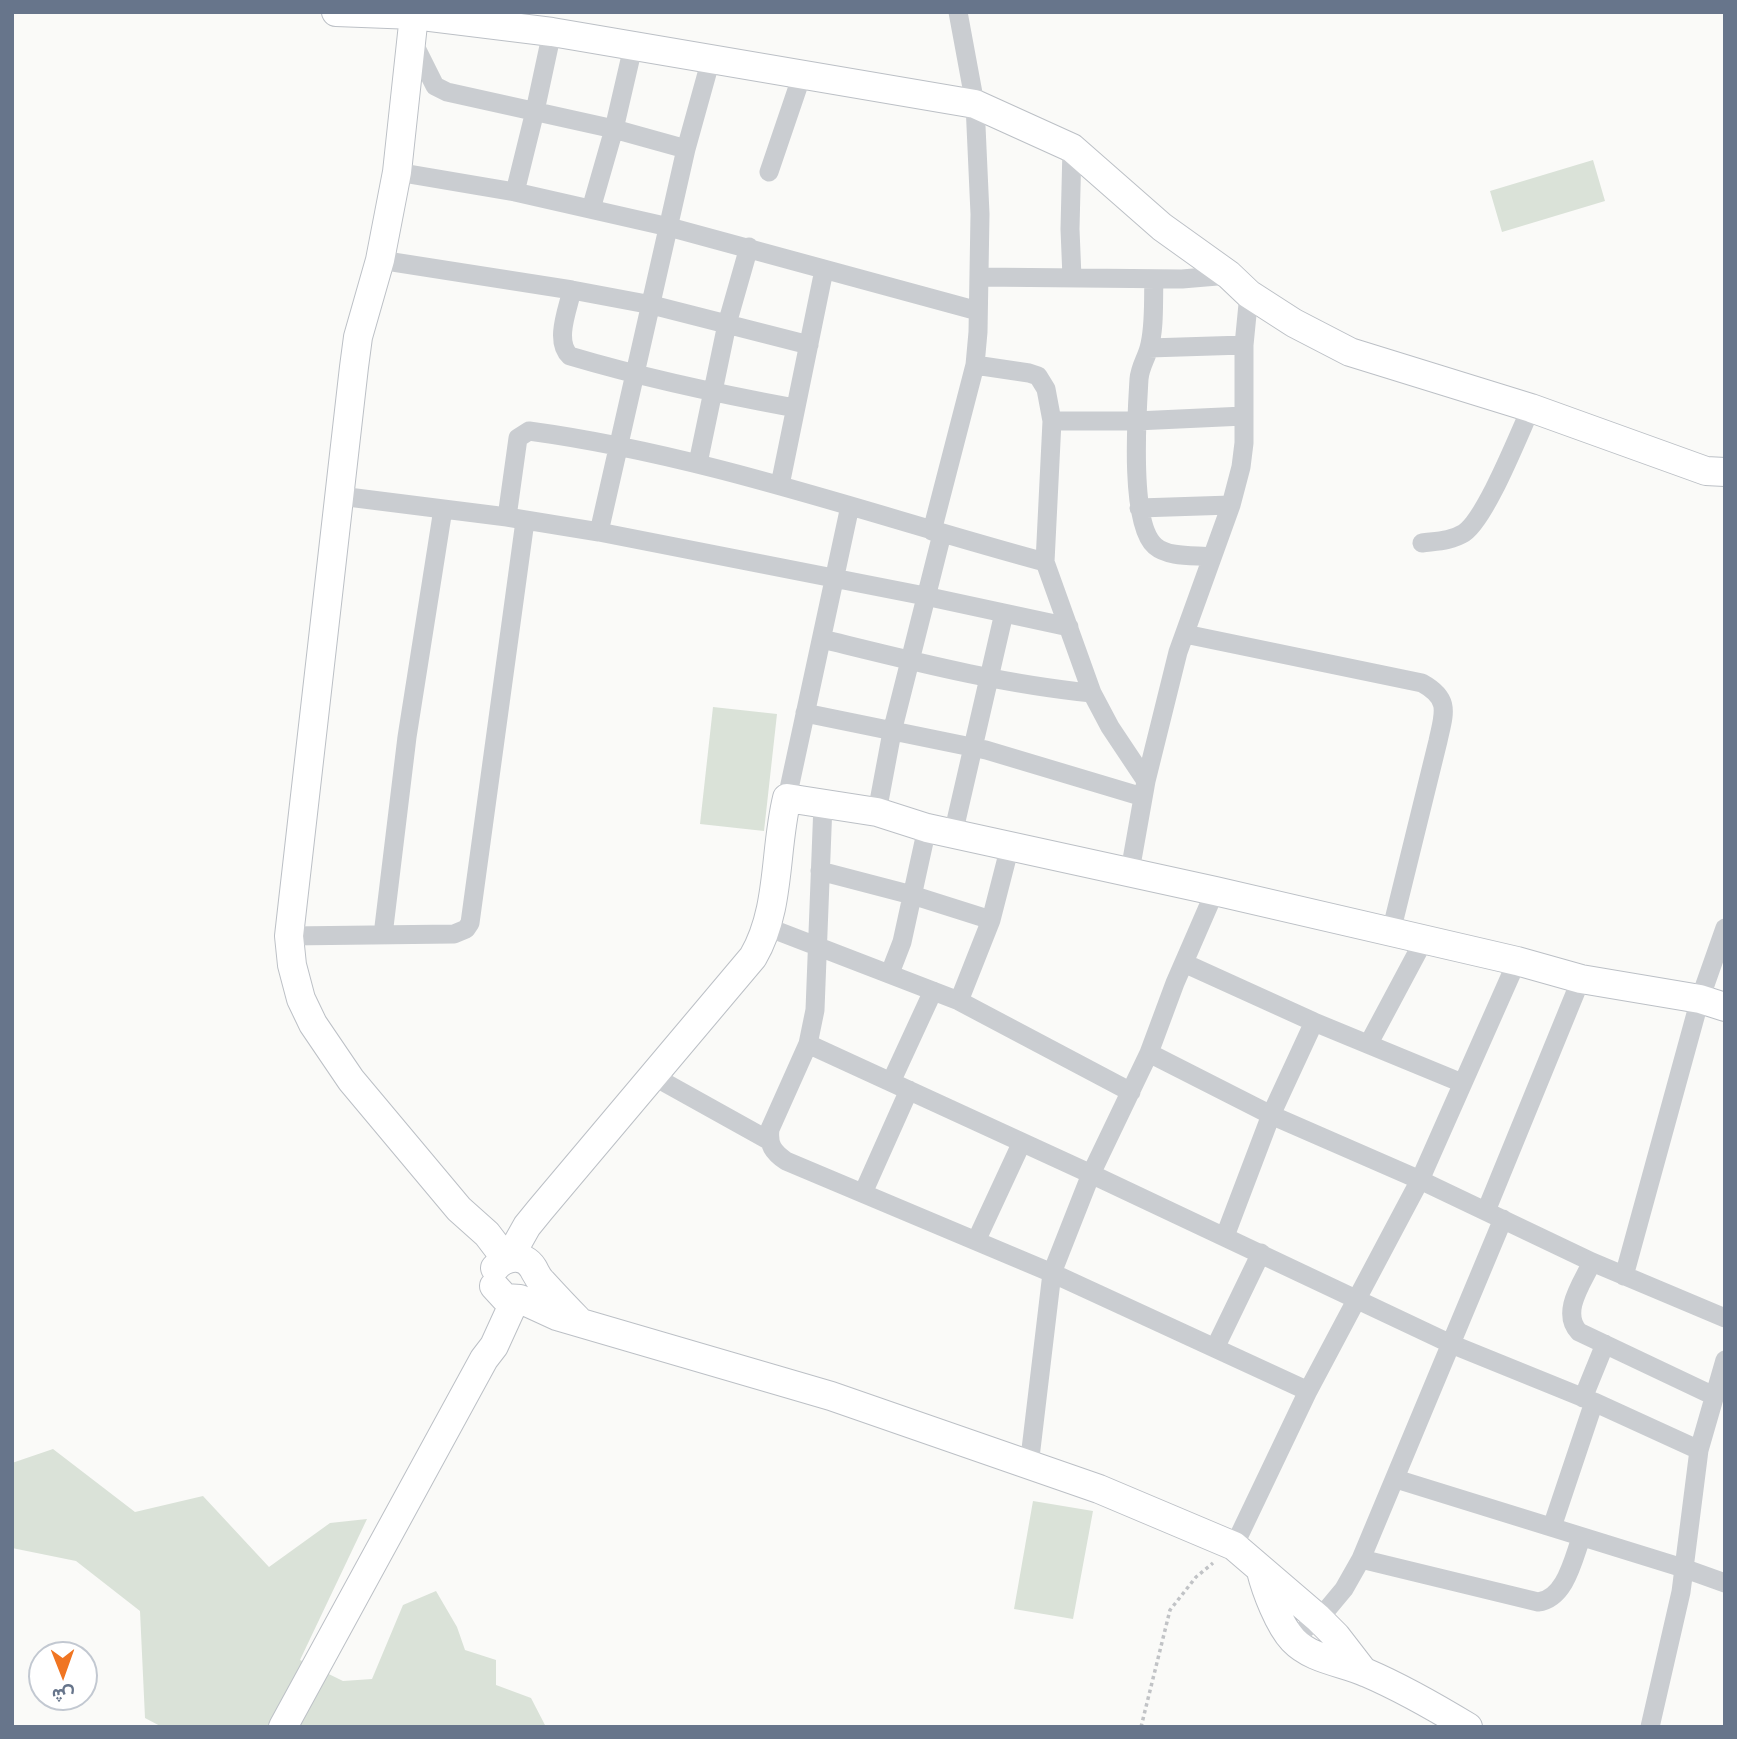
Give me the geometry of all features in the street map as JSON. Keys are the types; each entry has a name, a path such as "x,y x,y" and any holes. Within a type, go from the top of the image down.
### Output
{"street":[{"path":"336,12 413,27 552,32 975,104 1072,148 1162,227 1229,275 1249,294 1322,339 1350,352 1531,408 1706,471 1725,472"},
{"path":"877,812 892,732 912,661 937,532 975,365 979,184 975,104 958,12"},
{"path":"413,27 435,86 447,92 614,129 686,149"},
{"path":"413,27 405,80 397,172 380,260 358,337 289,936 292,965 301,999 313,1024 351,1080 459,1209 487,1234 513,1277 569,1320 831,1396 1099,1489 1234,1546 1318,1618 1363,1671"},
{"path":"515,192 552,32"},
{"path":"591,209 634,47"},
{"path":"599,532 686,149 712,59"},
{"path":"769,172 802,75"},
{"path":"1072,148 1072,278"},
{"path":"397,172 515,192 669,227 978,311"},
{"path":"698,463 727,324 748,247"},
{"path":"380,260 572,289 652,305 809,345"},
{"path":"780,485 824,270"},
{"path":"979,277 1182,279 1229,275"},
{"path":"1154,279 1149,348 1139,378 1136,421 1139,509 1145,532 1158,548 1166,552 1212,557"},
{"path":"572,289 562,341 564,351 570,356 634,375 795,408"},
{"path":"1130,871 1144,789 1185,634 1231,505 1241,467 1244,345 1249,294"},
{"path":"1149,348 1244,345"},
{"path":"975,365 1038,376 1046,389 1052,421 1045,562 1092,694 1144,789"},
{"path":"1422,543 1449,540 1465,532 1480,517 1531,408"},
{"path":"1052,421 1136,421 1244,416"},
{"path":"289,936 454,934 466,929 470,923 516,519 518,438 524,433 535,432 619,446 698,463 1045,562"},
{"path":"340,496 599,532 1069,627"},
{"path":"1139,509 1231,505"},
{"path":"283,1727 489,1352 513,1277 540,1210 753,957 767,927 771,917 782,820 850,506"},
{"path":"383,935 407,737 443,509"},
{"path":"890,973 902,942 912,895 972,747 1003,613"},
{"path":"1185,634 1422,683 1432,688 1443,700 1444,712 1438,741 1391,932"},
{"path":"822,639 987,678 1045,689 1092,694"},
{"path":"805,713 972,747 1144,789"},
{"path":"787,798 877,812 940,831 1130,871 1517,961 1581,979 1713,1003"},
{"path":"768,1140 775,1116 808,1044 815,1010 823,804"},
{"path":"959,1001 991,920 1010,846"},
{"path":"820,871 912,895 991,920"},
{"path":"1029,1466 1052,1273 1091,1174 1149,1053 1215,891"},
{"path":"767,927 959,1001 1131,1092"},
{"path":"1624,1276 1713,1003 1725,928"},
{"path":"1369,1043 1424,940"},
{"path":"1234,1546 1308,1391 1420,1180 1517,961"},
{"path":"1184,963 1314,1022 1462,1083"},
{"path":"1293,1640 1318,1618 1343,1589 1361,1559 1396,1479 1451,1344 1494,1215 1581,979"},
{"path":"863,1194 933,991"},
{"path":"1225,1236 1271,1115 1314,1022"},
{"path":"808,1044 1225,1236 1451,1344 1588,1400 1699,1450"},
{"path":"1149,1053 1271,1115 1420,1180 1592,1262 1725,1318"},
{"path":"653,1076 768,1140 776,1154 786,1161 1052,1273 1308,1391"},
{"path":"976,1241 1022,1142"},
{"path":"1215,1348 1261,1253"},
{"path":"1592,1262 1570,1309 1574,1327 1579,1332 1714,1396"},
{"path":"489,1352 522,1329 569,1320"},
{"path":"1552,1527 1605,1344"},
{"path":"1650,1727 1681,1592 1699,1450 1725,1360"},
{"path":"1396,1479 1725,1583"},
{"path":"1361,1559 1538,1602 1549,1601 1563,1583 1581,1538"},
{"path":"1261,1571 1270,1597 1293,1640 1308,1652 1363,1671 1410,1693 1468,1727"}],"path":[{"path":"1142,1727 1170,1610 1196,1577 1234,1546"}],"shaded area":[{"path":"1593,160 1605,201 1502,232 1490,191"},
{"path":"713,707 777,714 764,831 700,824"},
{"path":"53,1449 135,1512 203,1496 269,1567 330,1523 367,1519 300,1660 343,1681 372,1679 403,1605 436,1591 457,1627 465,1650 496,1660 496,1685 531,1698 546,1727 162,1727 145,1718 140,1611 76,1561 12,1548 12,1463"},
{"path":"1033,1501 1093,1511 1073,1619 1014,1609"}]}
